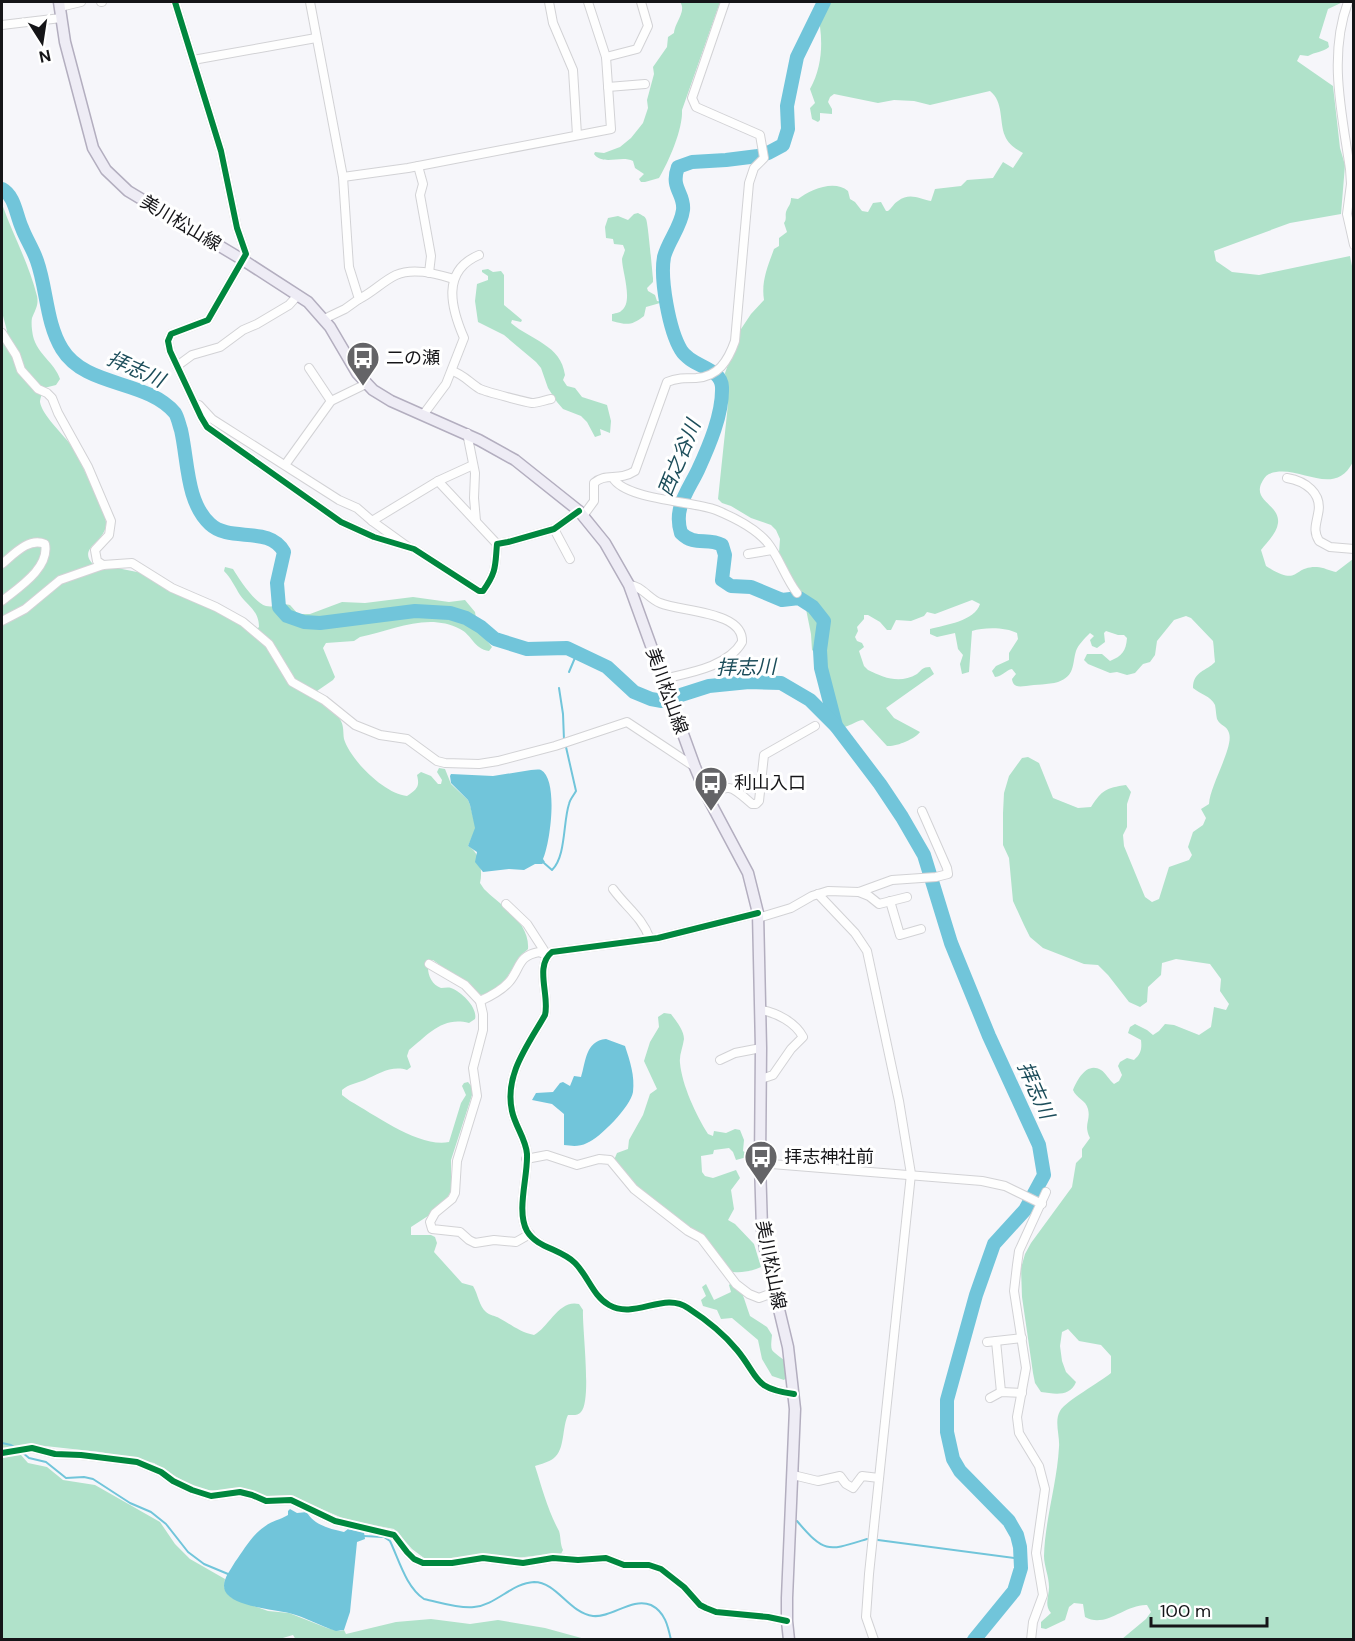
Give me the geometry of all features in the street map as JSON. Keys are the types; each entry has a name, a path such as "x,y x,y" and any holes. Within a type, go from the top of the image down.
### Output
{"main road":[{"name":"美川松山線","path":"60,9 88,135 98,160 106,170 128,191 308,302 324,319 366,384 382,396 466,434 515,460 565,498 605,543 629,585 695,767 707,796 742,860 752,884 758,916 762,1228 766,1255 788,1347 794,1394 787,1622 789,1640"}],"street":[{"path":"2,25 81,2"},
{"path":"175,2 221,150 237,228 245,250 243,260 208,320 174,332 169,337 170,351 207,427 356,530 408,547"},
{"path":"310,2 343,177 349,267 359,298"},
{"path":"549,2 553,23 573,70 577,135"},
{"path":"343,177 418,166 611,129 606,57 588,2"},
{"path":"606,57 637,49 648,26 641,2"},
{"path":"497,544 554,529 581,514 594,501 594,483 602,477 613,478 629,475 638,466 667,382 680,378 699,378 715,372 732,350 737,330 749,183 754,168 763,153 760,135 696,107 692,101 725,2"},
{"path":"1348,2 1337,48 1338,83 1350,169 1347,214 1353,245"},
{"path":"193,60 316,38"},
{"path":"608,87 645,84"},
{"path":"418,166 423,184 420,195 431,256 429,273"},
{"path":"423,415 446,384 465,338 454,313 452,292 454,279 461,266 479,255"},
{"path":"324,319 345,309 397,275 410,272 429,273 454,279"},
{"path":"177,366 192,355 220,347 243,330 289,305 298,295"},
{"path":"2,333 16,355 21,370 38,389 52,398 98,488 111,521 109,535 95,550 97,561 103,565"},
{"path":"309,368 331,401"},
{"path":"452,370 492,394 536,403 551,399"},
{"path":"285,465 331,401 366,384"},
{"path":"192,395 212,418 339,500 357,508 408,547 479,591 483,591 497,567 497,544 438,480"},
{"path":"466,434 473,465 476,521"},
{"path":"372,521 438,480 473,465"},
{"path":"613,478 622,488 714,509 730,517 762,537 797,593"},
{"path":"1287,478 1304,483 1315,494 1319,507 1315,535 1319,541 1330,547 1353,549"},
{"path":"554,529 570,559"},
{"path":"2,564 31,542 37,540 45,544 46,550 41,564 22,585 2,601"},
{"path":"748,554 772,550"},
{"path":"2,621 24,609 60,580 103,565 132,563 172,588 243,622 269,644 292,682 324,700 364,730 407,739 437,761 465,764 498,761 555,746 627,722 695,767"},
{"path":"629,585 637,586 651,598 663,604 723,618 740,629 742,642 734,653 665,685"},
{"path":"707,796 723,786 752,804 756,804 759,801 764,755 814,726"},
{"path":"859,892 892,880 948,874 922,811"},
{"path":"613,889 633,910 650,939"},
{"path":"480,1001 503,987 513,976 522,958 539,952 547,955 558,950 650,939 790,908 818,894 835,890 859,892 879,904 907,897"},
{"path":"818,894 855,933 867,951 911,1174 866,1617 874,1640"},
{"path":"890,901 900,935 918,933"},
{"path":"506,904 526,924 547,955"},
{"path":"547,955 543,967 547,1007 545,1015 515,1068 512,1082 512,1113 525,1145 522,1217 530,1234 542,1245 556,1250 576,1264 594,1290 609,1305 626,1310 667,1302 684,1305 736,1348 759,1382 769,1389 794,1394"},
{"path":"429,964 465,985 480,1001 483,1014 483,1030 473,1068 477,1096 457,1161 455,1193 452,1199 431,1218 430,1226 432,1229 459,1232 475,1243 494,1240 516,1242 530,1234"},
{"path":"761,1010 787,1020 803,1037 791,1048 773,1075 761,1079"},
{"path":"720,1060 735,1053 761,1048"},
{"path":"526,1159 547,1155 577,1165 599,1159 610,1160 634,1189 688,1231 701,1238 736,1284 759,1298 775,1292"},
{"path":"760,1163 982,1181 1005,1186 1041,1203"},
{"path":"1032,1640 1033,1622 1043,1595 1036,1553 1045,1489 1039,1466 1019,1433 1017,1417 1026,1368 1014,1291 1018,1251 1046,1192"},
{"path":"1001,1392 992,1342 1022,1338"},
{"path":"990,1398 1001,1392 1022,1393"},
{"path":"2,1453 32,1448 55,1454 137,1462 161,1472 192,1490 211,1496 240,1492 266,1501 291,1500 335,1521 394,1535 407,1552 423,1563 452,1563 483,1558 523,1563 562,1558 578,1560 606,1558 624,1565 650,1565 661,1569 706,1608 787,1622"},
{"path":"793,1475 818,1481 840,1476 846,1484 854,1488 862,1476 879,1479"}],"green space":[{"path":"680,2 720,2 682,110 678,135 671,154 659,178 641,182 639,179 644,174 635,168 633,161 628,159 607,160 598,158 594,154 620,147 643,123 648,108 647,100 654,74 653,67 667,47 668,37 674,33 682,9"},
{"path":"820,2 1343,2 1328,9 1319,38 1328,42 1329,47 1308,56 1300,55 1297,61 1333,86 1340,148 1345,165 1341,214 1290,223 1214,251 1216,261 1232,272 1259,275 1350,256 1353,271 1353,462 1345,473 1336,478 1314,478 1292,472 1269,474 1261,484 1260,490 1264,500 1278,517 1276,530 1261,550 1266,566 1291,576 1309,568 1319,567 1336,572 1353,559 1353,1639 1122,1639 1146,1619 1151,1612 1147,1605 1131,1608 1108,1618 1093,1620 1085,1617 1083,1604 1074,1603 1069,1607 1065,1620 1046,1629 1041,1628 1041,1622 1051,1613 1047,1604 1049,1583 1044,1556 1046,1529 1058,1461 1058,1415 1069,1402 1111,1373 1111,1356 1101,1345 1079,1341 1068,1329 1062,1332 1060,1346 1062,1361 1066,1372 1076,1382 1066,1392 1057,1394 1041,1392 1035,1383 1033,1373 1022,1297 1021,1268 1025,1254 1072,1187 1076,1163 1082,1157 1082,1149 1090,1138 1087,1129 1088,1109 1073,1090 1083,1073 1091,1068 1101,1070 1114,1084 1119,1081 1122,1075 1118,1066 1120,1062 1127,1058 1134,1060 1140,1051 1141,1040 1128,1033 1130,1027 1135,1024 1153,1035 1165,1024 1174,1025 1199,1035 1211,1027 1214,1007 1226,1010 1229,1004 1220,991 1221,979 1210,964 1176,959 1162,963 1161,975 1148,987 1147,1002 1140,1007 1129,1002 1098,965 1084,964 1043,948 1030,937 1013,901 1009,858 1003,845 1004,793 1009,776 1022,758 1028,757 1039,763 1053,798 1078,808 1091,807 1105,791 1126,785 1131,792 1127,804 1124,846 1145,897 1152,902 1159,899 1169,867 1189,860 1192,855 1188,847 1193,832 1203,825 1206,818 1201,809 1209,804 1230,739 1227,728 1217,719 1213,702 1193,688 1195,678 1215,662 1213,641 1191,618 1186,616 1174,620 1157,641 1155,655 1150,662 1143,664 1135,673 1127,675 1117,672 1110,673 1084,660 1087,654 1102,654 1110,661 1123,653 1127,638 1124,635 1106,631 1104,633 1105,642 1097,648 1092,646 1090,640 1094,636 1090,633 1084,639 1078,646 1070,673 1063,680 1050,684 1018,686 1013,682 1012,679 1016,674 1012,669 995,677 992,671 996,666 1009,660 1009,653 1018,639 1017,633 995,628 972,631 969,672 962,674 960,664 963,655 958,649 955,633 937,637 930,634 930,629 972,615 980,604 972,600 935,614 927,612 924,616 911,621 896,620 891,630 887,630 880,622 868,615 864,615 864,619 857,627 855,637 864,647 859,651 864,666 868,670 898,679 911,677 927,667 930,667 934,674 886,708 894,718 920,732 910,740 887,746 863,720 845,727 840,724 823,659 812,650 811,634 802,595 787,573 779,553 780,539 776,530 771,525 751,518 718,499 728,404 725,373 741,329 764,300 763,286 774,249 779,246 779,238 787,232 784,223 791,198 798,199 815,189 836,186 848,191 850,199 862,211 868,212 873,203 881,202 888,211 902,198 914,197 931,201 935,189 961,186 967,180 993,178 1003,162 1013,168 1023,153 1006,139 997,101 990,91 930,105 894,100 878,103 834,94 828,102 832,114 820,113 818,122 812,119 810,108 815,103 810,89 818,70 821,50 817,10"},
{"path":"2,204 30,272 37,296 37,305 32,318 35,342 60,379 56,385 44,388 40,402 48,418 74,450 105,518 104,532 91,547 88,557 100,570 117,568 147,574 180,596 214,609 253,633 259,627 259,621 224,571 225,567 233,569 248,590 262,604 266,606 290,605 298,614 310,614 342,602 365,603 413,597 449,602 465,600 475,612 478,630 492,647 489,651 476,645 460,629 436,622 410,624 360,637 354,641 326,643 323,648 335,677 317,691 316,700 339,718 348,748 361,766 379,783 398,794 407,796 413,791 417,787 417,775 421,772 441,784 442,780 437,772 439,768 445,769 451,784 468,800 470,805 476,828 468,846 480,862 480,883 519,923 527,939 528,949 499,986 481,995 433,960 429,961 429,973 434,984 441,988 451,988 464,997 472,1005 475,1019 469,1023 451,1022 436,1028 409,1050 407,1056 411,1067 407,1070 385,1071 347,1086 342,1090 342,1095 398,1129 425,1140 437,1143 449,1142 461,1103 466,1095 462,1086 468,1082 472,1087 472,1095 451,1160 451,1191 431,1214 411,1227 411,1235 435,1237 437,1243 434,1252 462,1283 473,1286 486,1312 524,1332 534,1335 560,1310 572,1304 579,1304 583,1310 586,1380 584,1405 578,1414 568,1415 558,1454 550,1461 535,1466 548,1507 559,1531 563,1550 561,1554 516,1558 483,1554 428,1561 412,1549 394,1529 347,1520 291,1496 267,1497 245,1489 207,1490 191,1486 154,1463 100,1452 36,1445 21,1455 28,1463 47,1467 63,1480 95,1485 160,1522 175,1544 190,1559 225,1579 224,1587 232,1598 268,1611 289,1613 327,1628 344,1630 346,1634 396,1622 431,1619 470,1624 498,1620 545,1628 585,1639 296,1640 293,1635 276,1640 2,1639 2,335 7,331 2,312"},
{"path":"638,213 644,216 648,228 653,282 647,288 648,291 655,295 657,301 669,302 674,309 675,326 684,347 689,355 706,368 704,371 692,368 678,354 660,303 646,307 644,316 636,322 625,324 612,321 612,314 621,311 627,301 622,259 625,250 623,245 614,244 613,239 606,238 605,227 608,218 618,216 628,220"},
{"path":"488,269 493,272 501,271 504,275 504,305 522,320 521,322 512,320 511,323 544,344 558,357 565,375 563,380 567,386 575,388 582,397 607,405 611,421 610,433 600,429 601,435 595,437 581,416 563,409 557,402 536,362 504,335 478,322 475,301 477,284 488,280 488,276 482,270"},
{"path":"664,1013 671,1014 683,1032 681,1072 694,1109 708,1134 713,1136 714,1131 726,1133 735,1129 740,1130 744,1140 743,1151 747,1157 736,1160 729,1148 714,1150 713,1154 701,1156 702,1172 705,1176 713,1178 736,1170 740,1178 731,1190 734,1209 728,1220 735,1224 754,1244 761,1267 750,1271 729,1271 690,1230 636,1187 614,1160 617,1153 628,1149 629,1140 643,1115 650,1094 657,1089 644,1061 650,1042 659,1027 658,1017"},
{"path":"731,1283 742,1293 750,1316 767,1327 772,1335 772,1351 785,1361 787,1377 784,1380 772,1376 762,1359 758,1340 732,1318 721,1319 717,1310 703,1306 701,1300 706,1296 702,1287 706,1284 714,1300 731,1292 729,1285"}],"water":[{"path":"541,770 547,776 550,786 551,813 543,859 545,862 524,870 483,872 475,862 477,852 468,846 475,828 470,805 451,783 450,776 451,774 493,776"},
{"path":"606,1039 625,1046 633,1074 631,1098 614,1121 593,1140 578,1146 564,1145 564,1114 552,1104 532,1100 536,1093 553,1092 563,1082 570,1086 574,1076 581,1077 590,1048"},
{"path":"290,1509 297,1513 307,1512 313,1520 328,1528 344,1532 348,1529 364,1532 365,1539 357,1542 350,1612 344,1630 336,1631 295,1615 245,1604 236,1601 225,1591 224,1584 227,1576 251,1539 267,1525 288,1515"}],"waterway":[{"name":"西之谷川","path":"824,2 797,57 787,106 788,129 783,145 758,156 692,162 678,167 676,181 683,210 664,257 663,278 666,304 681,350 691,360 717,375 722,387 720,408 714,430 680,508 681,533 691,540 722,545 725,555 722,580 731,586 751,587 782,600 799,598 813,607 824,621 820,650 821,668 836,726"},
{"name":"拝志川","path":"2,189 10,196 35,257 53,328 62,349 73,362 86,371 148,394 163,402 175,413 181,430 192,492 202,515 218,530 269,539 284,552 277,583 279,607 287,616 304,622 320,623 415,611 450,613 466,618 495,639 527,649 567,648 607,667 634,692 662,701 709,686 749,682 781,683 810,700 836,726 880,784 924,855 951,943 989,1036 1039,1145 1044,1175 1025,1210 994,1244 976,1295 947,1400 947,1432 953,1459 960,1471 1009,1521 1017,1535 1020,1547 1021,1568 1014,1591 974,1640"},
{"path":"569,672 577,653"},
{"path":"559,688 564,740"},
{"path":"544,863 552,870 557,864 562,848 567,811 576,791 566,747"},
{"path":"2,1443 16,1448"},
{"path":"23,1453 29,1458 46,1462 66,1478 93,1479 130,1503 151,1512 166,1524 188,1552 204,1564 228,1574"},
{"path":"797,1521 814,1539 828,1547 844,1546 867,1539"},
{"path":"363,1536 384,1537 390,1541 412,1588 424,1599 456,1606 474,1607 490,1602 526,1583 542,1583 577,1609 593,1616 607,1614 629,1605 644,1603 651,1605 663,1615 671,1640"},
{"path":"878,1540 1022,1559"}],"cycle path":[{"path":"175,2 221,151 237,228 246,254 208,320 171,334 168,341 170,351 207,427 341,522 374,537 414,549 479,591 483,591 493,573 497,544 554,529 579,511"},
{"path":"758,913 658,938 552,952 547,958 543,973 545,1015 519,1061 511,1085 510,1098 513,1117 523,1138 527,1154 522,1214 531,1237 575,1263 603,1301 609,1305 619,1309 629,1309 669,1302 688,1308 726,1338 764,1385 780,1392 794,1394"},
{"path":"2,1453 32,1448 55,1454 137,1462 161,1472 192,1490 211,1496 240,1492 266,1501 291,1500 335,1521 394,1535 414,1559 423,1563 452,1563 483,1558 523,1563 553,1558 578,1560 606,1558 624,1565 649,1565 661,1569 706,1608 716,1612 787,1621"}],"place":[{"name":"二の瀬","path":"363,387"},
{"name":"利山入口","path":"711,812"},
{"name":"拝志神社前","path":"761,1186"}]}
